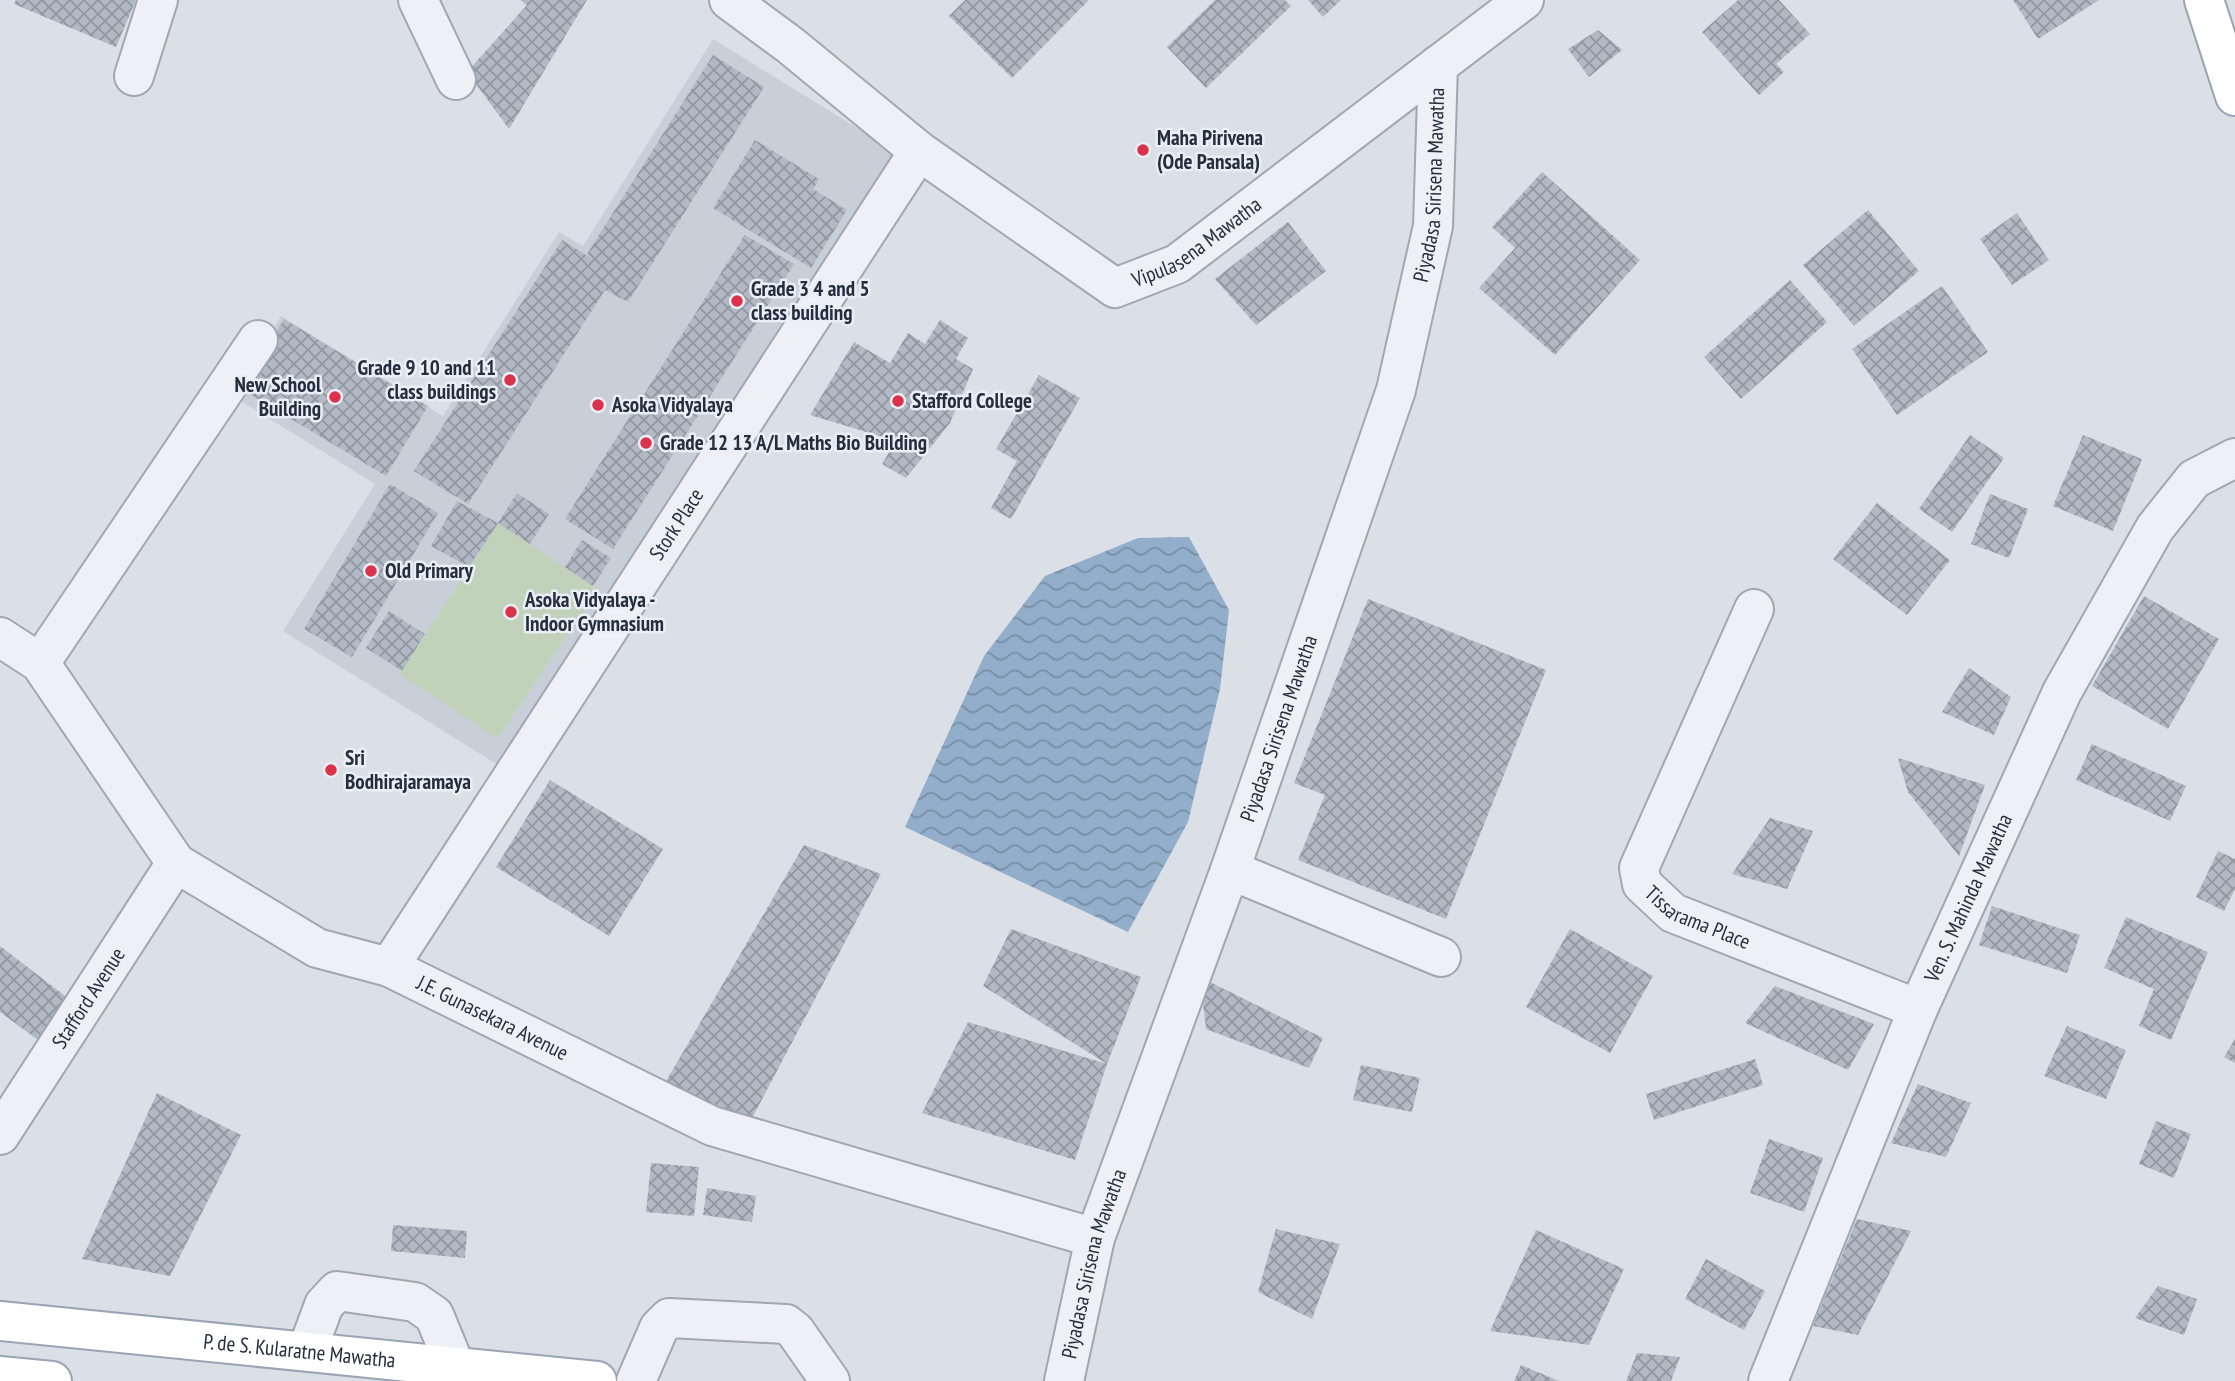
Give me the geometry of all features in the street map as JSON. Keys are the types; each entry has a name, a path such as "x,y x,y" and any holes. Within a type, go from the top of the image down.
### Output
{"main road":[{"path":"2204,0 2235,96"},
{"name":"P. de S. Kularatne Mawatha","path":"0,1321 597,1381"},
{"path":"0,1376 52,1381"}],"street":[{"path":"134,76 158,0"},
{"path":"418,0 456,80"},
{"name":"Vipulasena Mawatha","path":"729,0 790,45 919,151 1115,288 1177,264 1524,0"},
{"name":"Piyadasa Sirisena Mawatha","path":"1064,1381 1095,1238 1230,870 1396,390 1433,226 1438,65"},
{"name":"Stork Place","path":"389,967 919,151"},
{"path":"40,663 258,340"},
{"name":"Ven. S. Mahinda Mawatha","path":"1768,1381 1918,1009 2062,692 2155,528 2194,479 2235,458"},
{"name":"Tissarama Place","path":"1754,609 1639,868 1642,884 1673,913 1918,1009"},
{"name":"J.E. Gunasekara Avenue","path":"0,637 40,663 176,863 317,948 389,967 712,1126 1095,1238"},
{"name":"Stafford Avenue","path":"0,1135 176,863"},
{"path":"1230,870 1441,957"},
{"path":"307,1351 324,1305 337,1291 415,1302 434,1315 455,1366"},
{"path":"636,1381 659,1328 669,1318 786,1324 795,1331 830,1381"}],"shaded area":[{"name":"Asoka Vidyalaya","path":"713,39 903,156 514,775 283,631 375,484 231,395 281,316 443,416 559,232 583,246"}],"green space":[{"name":"Asoka Vidyalaya - Indoor Gymnasium","path":"498,523 598,589 497,739 400,674"}],"water":[{"path":"1189,537 1229,610 1220,689 1188,822 1128,932 905,827 984,656 1045,576 1138,538"}],"building":[{"path":"16,0 136,0 116,47 14,4"},
{"path":"520,0 587,0 509,129 467,72 527,5"},
{"path":"965,0 1089,0 1012,78 949,16"},
{"path":"1215,0 1285,0 1291,6 1206,88 1167,47"},
{"path":"1308,0 1341,0 1323,17"},
{"path":"1738,0 1779,0 1810,34 1776,64 1784,72 1759,95 1702,32"},
{"path":"2013,0 2099,0 2038,39"},
{"path":"1598,30 1622,50 1589,77 1568,49"},
{"path":"713,55 764,87 628,302 605,290 468,504 414,471 562,240 594,260 587,254"},
{"path":"755,140 819,179 813,189 847,210 811,268 713,208"},
{"path":"1542,172 1640,260 1555,355 1479,288 1515,248 1492,227"},
{"path":"1868,210 1919,271 1854,326 1803,265"},
{"path":"2017,213 2049,260 2012,285 1980,239"},
{"path":"1288,222 1326,271 1256,325 1215,279"},
{"name":"Grade 12 13 A/L Maths Bio Building","path":"745,235 794,264 613,549 565,519"},
{"path":"1790,280 1827,322 1741,399 1704,357"},
{"path":"1942,286 1988,352 1897,415 1852,349"},
{"name":"New School Building","path":"284,319 428,406 386,476 241,389"},
{"path":"940,320 968,338 956,359 973,369 950,423 906,478 882,464 896,441 810,415 854,342 890,363 908,333 925,344"},
{"path":"1039,375 1080,398 1011,519 991,508 1017,461 996,449"},
{"path":"1970,435 2004,458 1952,532 1919,509"},
{"path":"2083,435 2142,459 2113,531 2053,506"},
{"name":"Old Primary","path":"390,484 438,513 352,657 304,629"},
{"path":"517,493 549,514 530,544 498,523"},
{"path":"1990,494 2028,509 2009,558 1971,544"},
{"path":"457,501 498,523 469,567 431,546"},
{"path":"1877,503 1950,560 1907,615 1833,559"},
{"path":"582,540 611,558 593,586 565,567"},
{"path":"2144,596 2219,639 2168,729 2092,686"},
{"path":"1368,599 1546,670 1446,919 1298,860 1325,795 1294,783"},
{"path":"389,611 425,634 402,671 366,648"},
{"path":"1969,668 2011,697 1994,735 1942,712"},
{"path":"2092,744 2186,786 2170,821 2076,780"},
{"path":"1898,758 1985,785 1959,856 1908,792"},
{"path":"550,780 663,849 609,936 496,867"},
{"path":"1770,818 1813,831 1787,889 1732,874"},
{"path":"804,845 881,874 751,1120 665,1083"},
{"path":"2218,851 2235,859 2235,889 2224,911 2196,897"},
{"path":"1992,906 2080,935 2067,973 1979,945"},
{"path":"2126,917 2208,952 2171,1040 2139,1026 2154,989 2104,968"},
{"path":"1011,929 1141,977 1107,1064 983,986"},
{"path":"1570,929 1653,976 1610,1053 1526,1007"},
{"path":"0,946 69,999 38,1040 0,1012"},
{"path":"1200,977 1323,1038 1309,1068 1206,1029"},
{"path":"1775,986 1874,1024 1848,1070 1745,1023"},
{"path":"968,1022 1107,1064 1075,1160 922,1113"},
{"path":"2067,1026 2126,1050 2106,1099 2044,1076"},
{"path":"2235,1039 2235,1063 2224,1057"},
{"path":"1755,1059 1763,1085 1654,1120 1646,1094"},
{"path":"1361,1065 1420,1078 1412,1112 1353,1100"},
{"path":"1918,1084 1971,1103 1946,1157 1891,1143"},
{"path":"157,1093 241,1135 170,1276 82,1259"},
{"path":"2156,1121 2191,1134 2174,1178 2139,1164"},
{"path":"1769,1139 1823,1158 1804,1212 1750,1193"},
{"path":"651,1163 699,1167 694,1216 646,1212"},
{"path":"707,1188 756,1196 752,1222 703,1215"},
{"path":"1857,1219 1911,1231 1858,1335 1813,1326"},
{"path":"393,1225 467,1231 465,1258 391,1251"},
{"path":"1276,1229 1340,1244 1312,1319 1258,1292"},
{"path":"1536,1230 1624,1269 1589,1345 1490,1331"},
{"path":"1706,1259 1765,1291 1744,1330 1685,1299"},
{"path":"2158,1286 2197,1299 2184,1335 2135,1318"},
{"path":"1637,1353 1680,1357 1671,1381 1626,1381"},
{"path":"1521,1365 1559,1381 1514,1381"}],"place":[{"name":"Maha Pirivena (Ode Pansala)","path":"1143,150"},
{"name":"Grade 3 4 and 5 class building","path":"737,301"},
{"name":"Grade 9 10 and 11 class buildings","path":"510,380"},
{"name":"New School Building","path":"335,397"},
{"name":"Stafford College","path":"898,401"},
{"name":"Asoka Vidyalaya","path":"598,405"},
{"name":"Grade 12 13 A/L Maths Bio Building","path":"646,443"},
{"name":"Old Primary","path":"371,571"},
{"name":"Asoka Vidyalaya - Indoor Gymnasium","path":"511,612"},
{"name":"Sri Bodhirajaramaya","path":"331,770"}]}
